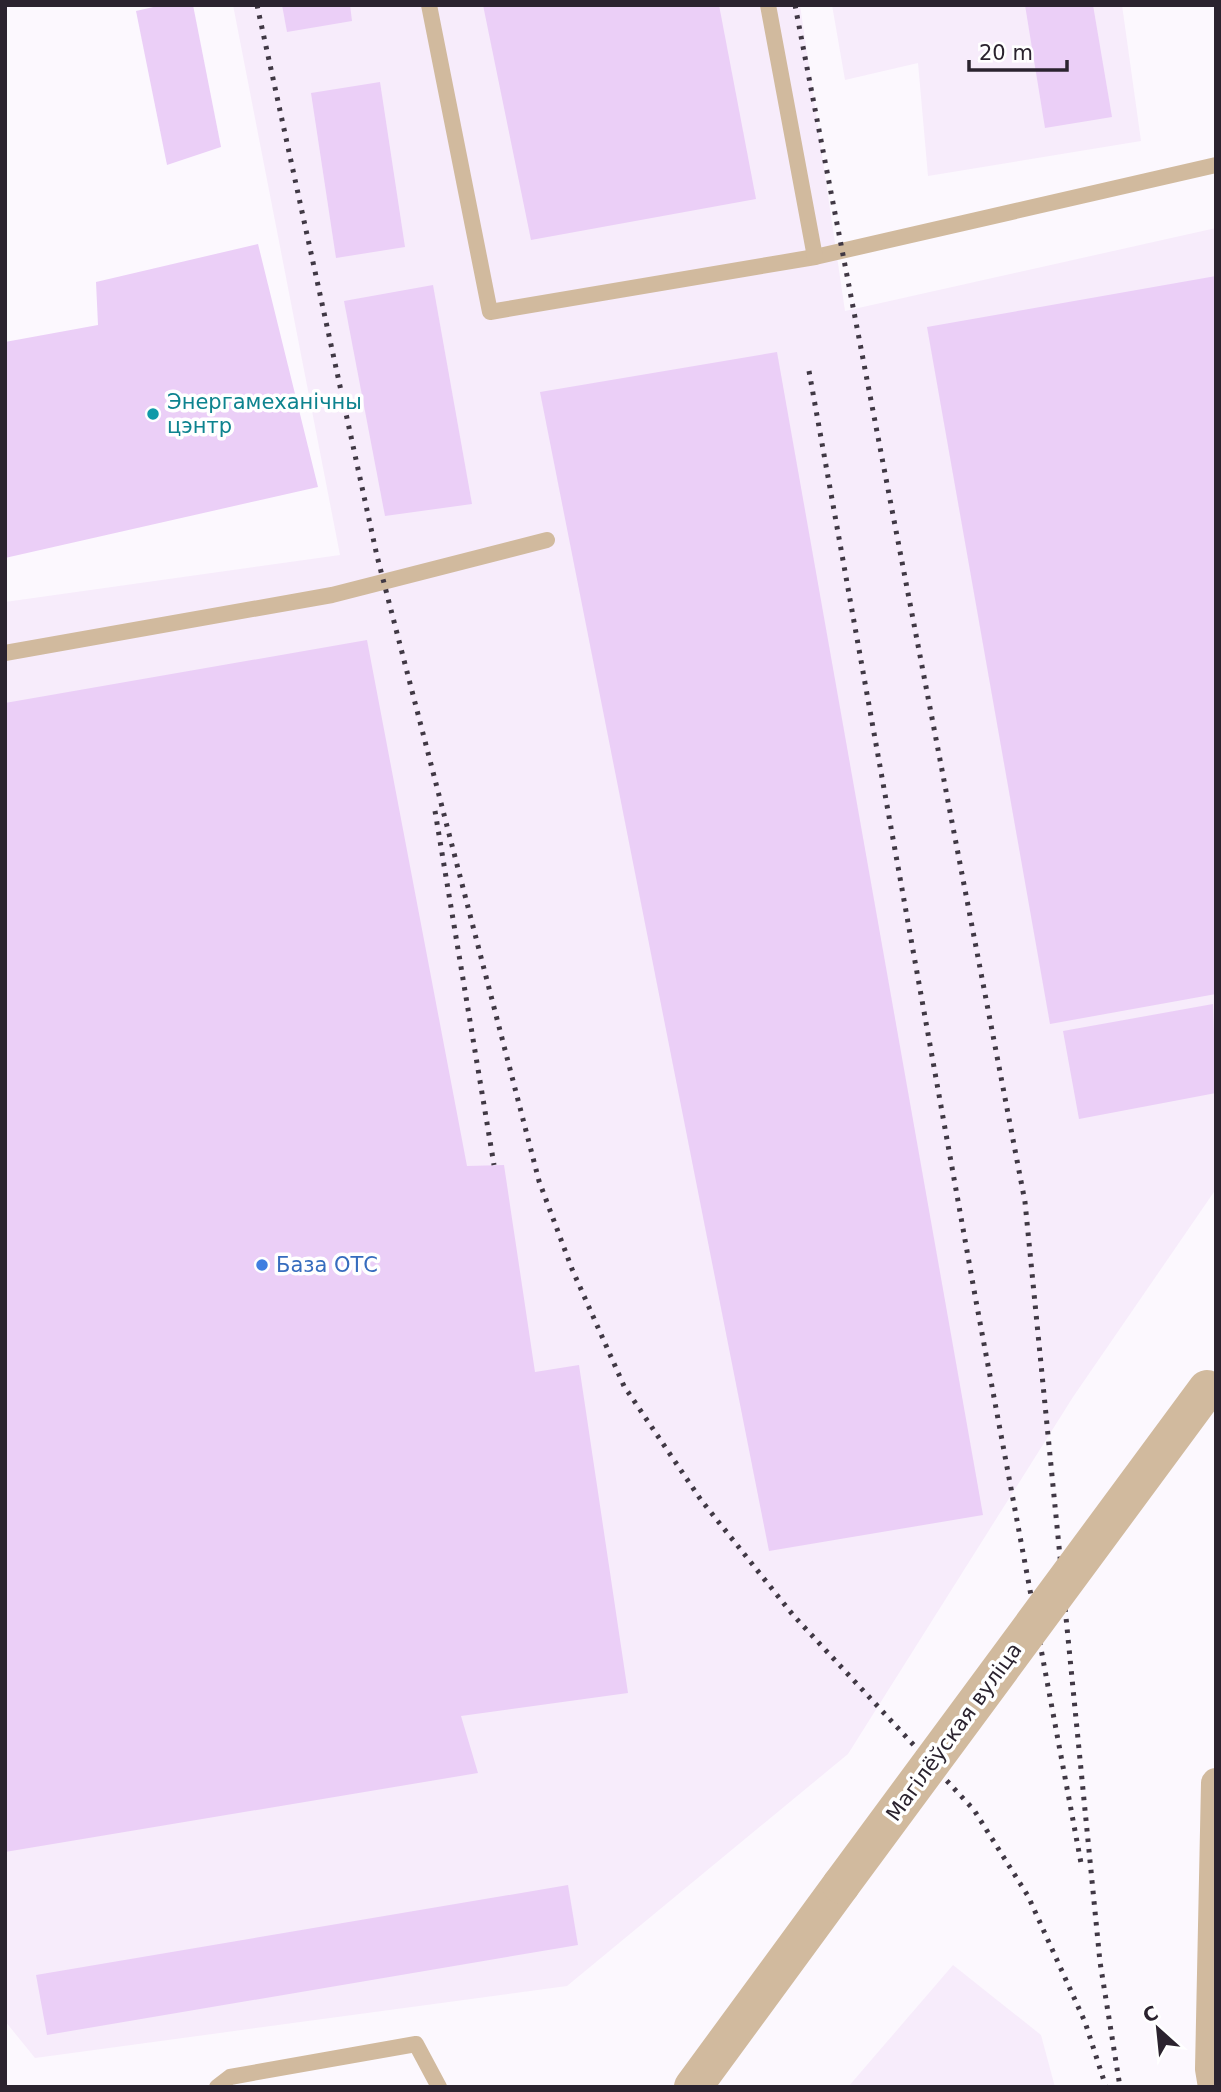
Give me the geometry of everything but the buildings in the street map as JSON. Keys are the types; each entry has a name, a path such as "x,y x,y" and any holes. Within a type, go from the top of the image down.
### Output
{"street":[{"name":"Магілёўская вуліца","path":"693,2087 1211,1383"},
{"path":"1213,2087 1210,2069 1216,1783"}],"lane":[{"path":"429,5 490,312 815,257 1216,165"},
{"path":"768,5 815,257"},
{"path":"5,653 332,595 547,540"},
{"path":"217,2087 230,2077 416,2044 439,2087"}],"shaded area":[{"path":"233,5 800,5 845,311 1216,228 1216,1189 1073,1397 848,1754 567,1986 35,2058 5,2021 5,602 340,555"},
{"path":"832,5 1122,5 1141,141 928,176 918,63 845,80"},
{"path":"953,1965 1041,2035 1055,2087 848,2087"}],"railway":[{"path":"257,5 377,556 539,1181 572,1269 624,1386 701,1500 793,1615 974,1810 1028,1896 1085,2022 1106,2087"},
{"path":"795,5 1025,1202 1100,1962 1120,2087"},
{"path":"809,371 976,1301 1081,1863"},
{"path":"435,811 494,1165"}],"place":[{"name":"Энергамеханічны цэнтр","path":"153,414"},
{"name":"База ОТС","path":"262,1265"}]}
